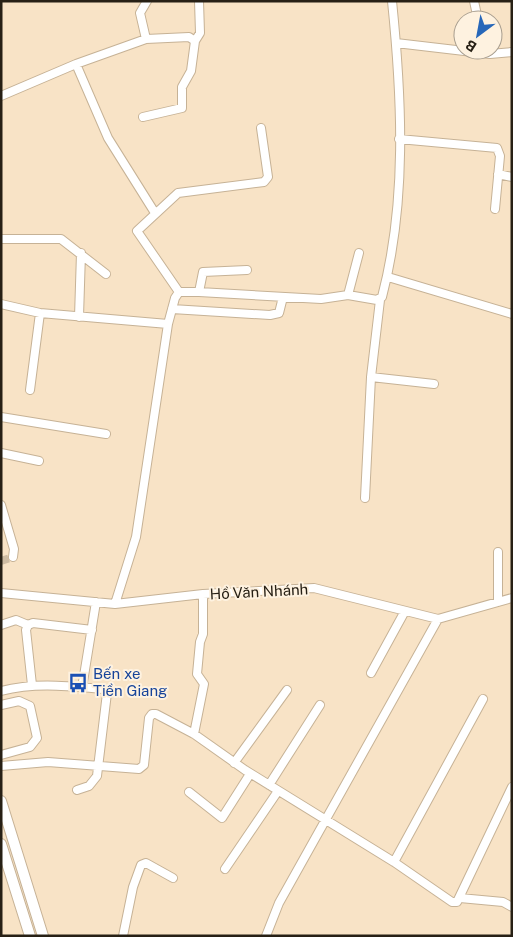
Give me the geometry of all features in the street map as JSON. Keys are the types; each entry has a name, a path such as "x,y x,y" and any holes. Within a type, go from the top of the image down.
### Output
{"main road":[{"path":"1,801 43,936"},
{"path":"1,844 30,936"}],"street":[{"path":"146,39 140,13 147,1"},
{"path":"143,117 182,108 182,87 190,71 195,41 200,33 199,1"},
{"path":"365,498 370,377 380,300 388,277 398,202 396,44 392,1"},
{"path":"1,96 76,64 146,39 189,38 195,41"},
{"path":"396,44 453,49"},
{"path":"76,64 108,138 155,213"},
{"path":"179,292 138,234 138,229 178,193 188,190 264,182 268,177 262,128"},
{"path":"398,139 494,146 499,152 495,209"},
{"path":"498,174 512,177"},
{"path":"1,239 61,239 106,274"},
{"path":"78,317 81,253"},
{"path":"348,295 359,253"},
{"path":"199,292 203,272 247,270"},
{"path":"388,277 512,314"},
{"path":"179,292 321,300 348,295 380,300"},
{"path":"114,604 136,537 168,324 179,292"},
{"path":"172,309 270,315 279,313 283,297"},
{"path":"1,304 40,313 168,324"},
{"path":"30,390 40,313"},
{"path":"370,377 434,384"},
{"path":"1,418 106,434"},
{"path":"1,453 39,461"},
{"path":"1,505 14,548 13,557"},
{"path":"498,552 498,602"},
{"name":"Hồ Văn Nhánh","path":"1,593 114,604 202,594 314,588 438,619 512,598"},
{"path":"194,734 204,684 198,674 200,642 203,634 202,594"},
{"path":"82,688 96,602"},
{"path":"371,673 406,611"},
{"path":"266,936 279,902 324,819 367,749 438,619"},
{"path":"1,625 16,620 28,625 33,623 92,630"},
{"path":"28,625 26,630 32,685"},
{"path":"1,691 32,685 102,689 107,693 99,765 94,781 89,786 77,790"},
{"path":"234,763 288,690"},
{"path":"394,862 483,699"},
{"path":"1,705 19,701 30,706 37,738 30,747 1,755"},
{"path":"269,785 320,705"},
{"path":"1,766 48,762 143,768 149,718 152,714 156,714 194,734 250,774 394,862 452,902 457,902 460,898 512,787"},
{"path":"189,792 222,818 250,774"},
{"path":"225,869 278,790"},
{"path":"123,936 133,887 141,865 146,863 173,878"},
{"path":"460,898 494,900 512,907"}],"tunnel":[{"path":"1,561 13,557"}],"place":[{"name":"Bến xe Tiền Giang","path":"78,683"}]}
